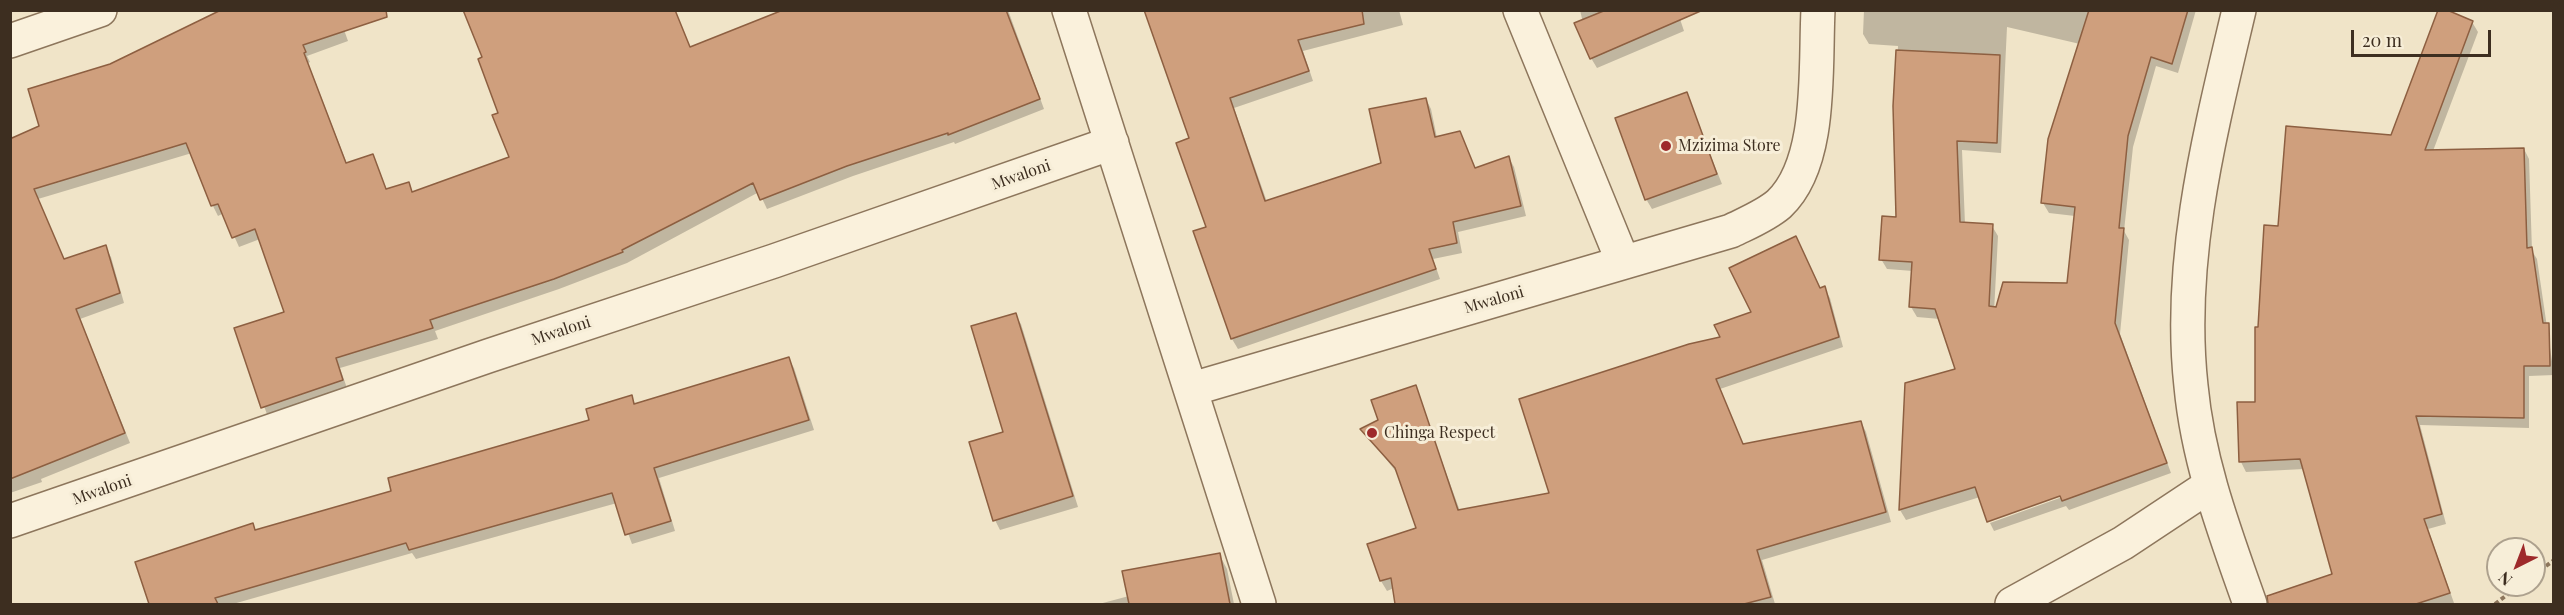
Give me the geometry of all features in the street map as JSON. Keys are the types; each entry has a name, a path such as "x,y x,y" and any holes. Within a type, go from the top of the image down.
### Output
{"street":[{"path":"10,41 100,10"},
{"path":"1069,10 1259,604"},
{"path":"1520,10 1623,262"},
{"name":"Mwaloni","path":"1192,389 1731,231 1768,213 1788,195 1802,171 1811,143 1818,10"},
{"path":"2239,10 2201,186 2188,275 2191,386 2209,486 2250,604"},
{"name":"Mwaloni","path":"10,521 488,356 786,257 1113,143"},
{"path":"2012,604 2123,543 2209,486"}],"building":[{"path":"221,10 386,10 387,17 303,45 306,52 304,53 346,163 373,154 386,189 409,182 412,192 509,157 492,115 498,113 478,59 482,57 463,10 675,10 690,47 783,10 1006,10 1040,99 948,135 948,133 847,166 760,200 753,183 622,250 623,252 554,279 430,320 433,328 336,358 343,380 261,408 234,328 284,312 255,229 232,238 218,204 211,206 186,143 34,189 64,259 106,245 120,293 76,309 125,433 10,479 10,135 12,138 39,126 28,89 110,64"},
{"path":"1144,10 1362,10 1364,24 1298,40 1309,71 1230,98 1265,201 1381,163 1369,109 1426,98 1435,137 1460,131 1475,168 1509,156 1521,206 1453,222 1457,243 1429,249 1436,269 1231,339 1193,231 1206,227 1176,143 1189,138"},
{"path":"1606,10 1703,10 1590,59 1574,23"},
{"path":"2089,10 2188,10 2172,64 2151,57 2128,136 2119,228 2124,228 2115,323 2167,463 2062,501 2060,496 1987,522 1975,487 1899,510 1905,383 1955,369 1935,309 1909,307 1912,262 1879,260 1882,216 1896,217 1893,106 1896,50 2000,55 1997,143 1957,141 1960,222 1993,224 1989,306 1996,307 2003,282 2067,283 2075,207 2041,203 2048,139"},
{"path":"2438,10 2447,10 2473,21 2425,150 2524,148 2527,248 2532,247 2543,323 2549,323 2550,366 2524,366 2524,418 2416,416 2442,514 2424,519 2450,593 2416,604 2268,604 2267,596 2332,574 2300,459 2239,462 2237,402 2255,402 2255,327 2258,327 2264,225 2278,226 2286,126 2391,135"},
{"name":"Mzizima Store","path":"1687,92 1717,174 1645,200 1615,118"},
{"path":"1796,236 1820,288 1825,286 1839,337 1716,379 1743,444 1861,421 1886,512 1757,550 1771,597 1744,604 1395,604 1391,578 1380,581 1367,544 1416,528 1395,468 1360,429 1378,420 1371,400 1416,385 1458,510 1549,493 1519,399 1689,344 1720,337 1714,325 1751,312 1729,268"},
{"path":"1016,313 1073,496 993,521 969,442 1003,432 971,326"},
{"path":"789,357 809,420 654,468 671,521 625,535 612,493 409,550 406,543 215,598 218,604 149,604 135,562 253,523 255,530 391,491 388,478 589,420 586,409 632,395 634,404"},
{"path":"1220,553 1230,604 1129,604 1122,571"}],"place":[{"name":"Mzizima Store","path":"1666,146"},
{"name":"Chinga Respect","path":"1372,433"}]}
